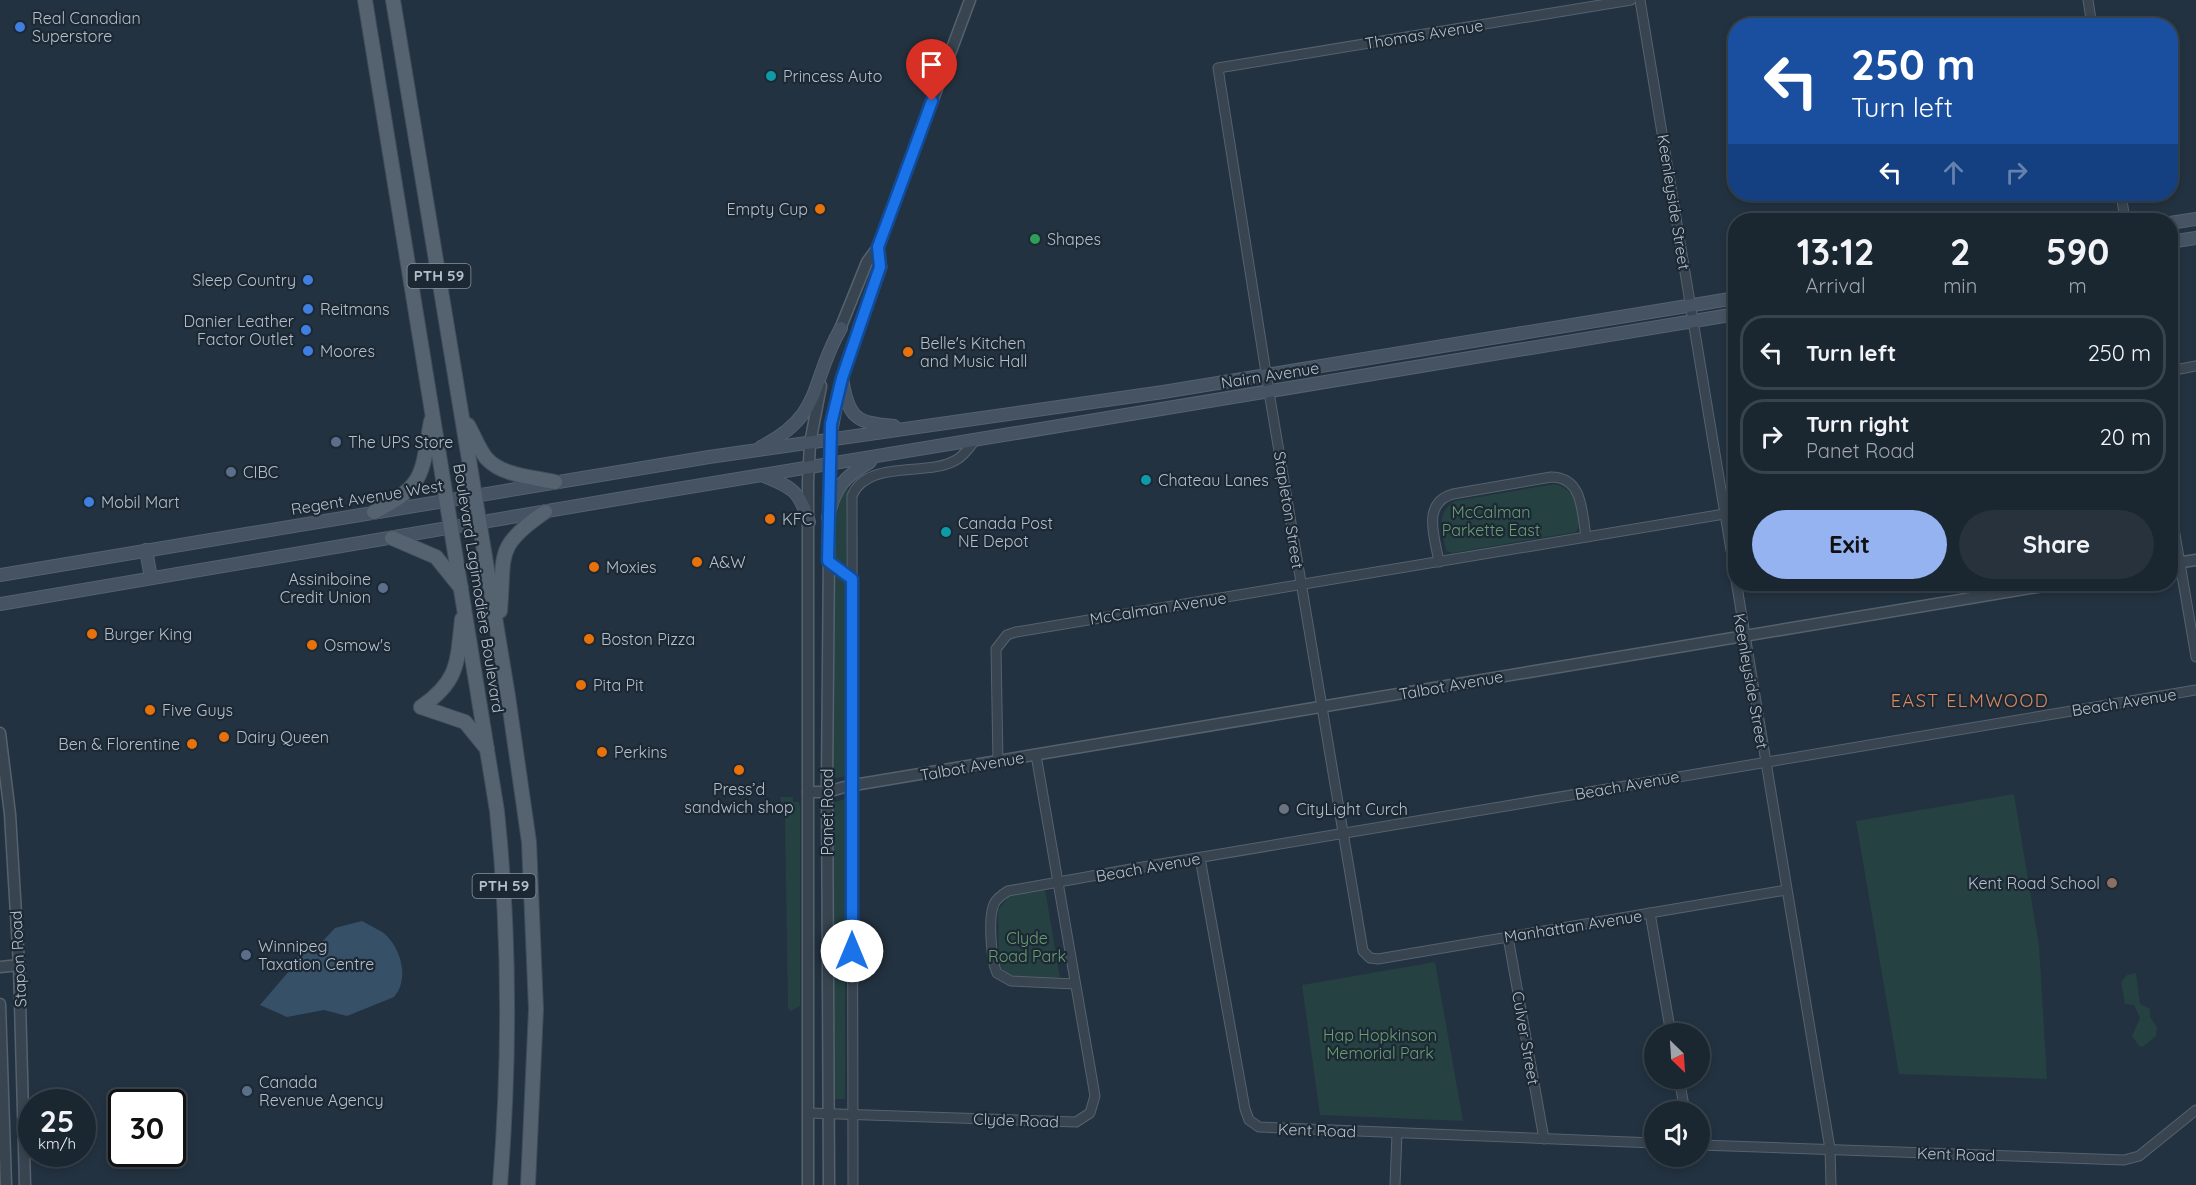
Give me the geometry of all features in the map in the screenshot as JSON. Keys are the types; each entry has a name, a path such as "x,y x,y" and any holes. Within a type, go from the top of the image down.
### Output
{"main road":[{"name":"Boulevard Lagimodière Boulevard","path":"365,0 489,752 505,892 508,987 507,1069 500,1185"},
{"name":"Boulevard Lagimodière Boulevard","path":"393,0 476,495 524,803 533,908 536,1042 528,1185"},
{"path":"2178,222 2196,219"},
{"path":"2178,241 2196,238"},
{"name":"Nairn Avenue","path":"810,443 1266,376 1728,299"},
{"name":"Nairn Avenue","path":"809,468 1728,315"},
{"path":"753,451 781,436 804,416 832,344 841,328"},
{"path":"1544,330 1546,347"},
{"path":"1409,352 1412,368"},
{"path":"842,378 848,404 866,424 922,428"},
{"path":"1163,392 1166,409"},
{"path":"374,512 405,495 418,482 433,410"},
{"path":"462,413 486,458 495,465 504,471 555,482"},
{"path":"973,420 975,440"},
{"name":"Regent Avenue West","path":"0,575 555,482 810,443"},
{"path":"828,518 832,499 841,482 856,469 883,456"},
{"path":"0,604 809,468"},
{"path":"763,476 790,486 801,497 809,522"},
{"path":"498,631 506,550 519,530 545,512"},
{"path":"392,538 436,557 464,596 453,677 439,695 421,707 465,722 489,752"},
{"path":"146,550 151,578"}],"street":[{"path":"878,247 970,0"},
{"name":"Thomas Avenue","path":"1218,68 1631,0"},
{"name":"Keenleyside Street","path":"1640,0 1728,544"},
{"path":"2088,0 2091,18"},
{"name":"Stapleton Street","path":"1218,68 1266,376 1363,951"},
{"name":"Panet Road","path":"808,1185 810,443 819,395 841,328 867,262 878,247"},
{"name":"Panet Road","path":"829,1185 827,1114 828,465 830,440 842,378 880,267 878,247"},
{"path":"855,292 870,298"},
{"path":"2178,369 2196,366"},
{"path":"853,1185 850,786 852,496 861,480 955,461 975,440"},
{"path":"883,456 888,473"},
{"path":"1439,562 1432,521 1433,510 1439,501 1448,495 1551,477 1568,481 1578,492 1586,537"},
{"name":"McCalman Avenue","path":"998,762 996,649 1007,636 1728,513"},
{"path":"2178,563 2196,560"},
{"path":"828,561 852,579"},
{"path":"2178,577 2196,657"},
{"name":"Keenleyside Street","path":"1736,591 1830,1149 1831,1185"},
{"name":"Talbot Avenue","path":"808,787 850,786 998,762 2013,591"},
{"name":"Beach Avenue","path":"1059,882 2196,690"},
{"name":"Stapon Road","path":"0,733 19,965 25,1185"},
{"name":"Clyde Road","path":"808,1113 1076,1122 1084,1118 1094,1105 1095,1096 1036,755"},
{"name":"Kent Road","path":"1200,858 1245,1109 1249,1120 1259,1127 1644,1143"},
{"path":"1059,882 1008,891 997,898 992,911 993,957 997,973 1011,981 1075,984"},
{"name":"Manhattan Avenue","path":"1363,951 1370,958 1378,959 1786,890"},
{"path":"1650,913 1669,1023"},
{"name":"Culver Street","path":"1508,937 1544,1139"},
{"path":"0,967 19,965"},
{"name":"Stapon Road","path":"0,1004 6,1185"},
{"name":"Kent Road","path":"1710,1145 2132,1160 2196,1110"},
{"path":"1395,1185 1397,1133"}],"green space":[{"name":"McCalman Parkette East","path":"1555,484 1568,491 1577,503 1580,517 1576,532 1452,553 1446,551 1442,517 1455,501"},
{"path":"848,485 846,566 844,568 833,556 832,518 837,501"},
{"path":"833,571 846,582 846,772 843,777 836,778 833,775"},
{"path":"2014,794 2039,946 2047,1079 1899,1074 1856,821"},
{"path":"780,797 793,797 793,802 799,802 800,807 800,1006 790,1011 788,1008 785,815"},
{"path":"845,799 845,1099 832,1099 832,807 835,802"},
{"name":"Clyde Road Park","path":"1045,889 1060,978 1014,976 1004,972 999,962 998,910 1009,896"},
{"name":"Hap Hopkinson Memorial Park","path":"1435,962 1463,1121 1320,1115 1302,985"},
{"path":"2136,973 2140,1004 2150,1009 2150,1017 2157,1027 2156,1036 2143,1047 2139,1046 2132,1036 2140,1018 2134,1005 2125,1004 2121,982 2127,975"}],"water":[{"path":"362,921 385,934 397,950 402,974 399,990 394,997 347,1016 324,1010 287,1017 260,1005 290,970 291,961 322,942 335,928"}],"place":[{"name":"Real Canadian Superstore","path":"20,27"},
{"name":"Princess Auto","path":"771,76"},
{"name":"Empty Cup","path":"820,209"},
{"name":"Shapes","path":"1035,239"},
{"name":"Sleep Country","path":"308,280"},
{"name":"Reitmans","path":"308,309"},
{"name":"Danier Leather Factor Outlet","path":"306,330"},
{"name":"Moores","path":"308,351"},
{"name":"Belle's Kitchen and Music Hall","path":"908,352"},
{"name":"The UPS Store","path":"336,442"},
{"name":"CIBC","path":"231,472"},
{"name":"Chateau Lanes","path":"1146,480"},
{"name":"Mobil Mart","path":"89,502"},
{"name":"KFC","path":"770,519"},
{"name":"Canada Post NE Depot","path":"946,532"},
{"name":"A&W","path":"697,562"},
{"name":"Moxies","path":"594,567"},
{"name":"Assiniboine Credit Union","path":"383,588"},
{"name":"Burger King","path":"92,634"},
{"name":"Boston Pizza","path":"589,639"},
{"name":"Osmow's","path":"312,645"},
{"name":"Pita Pit","path":"581,685"},
{"name":"Five Guys","path":"150,710"},
{"name":"Dairy Queen","path":"224,737"},
{"name":"Ben & Florentine","path":"192,744"},
{"name":"Perkins","path":"602,752"},
{"name":"Press’d sandwich shop","path":"739,770"},
{"name":"CityLight Curch","path":"1284,809"},
{"name":"Kent Road School","path":"2112,883"},
{"name":"Winnipeg Taxation Centre","path":"246,955"},
{"name":"Canada Revenue Agency","path":"247,1091"}],"district":[{"name":"EAST ELMWOOD","path":"1970,701"}],"route":[{"path":"852,951 852,579 828,561 827,486 831,424 842,378 880,267 878,247 932,101"}]}
